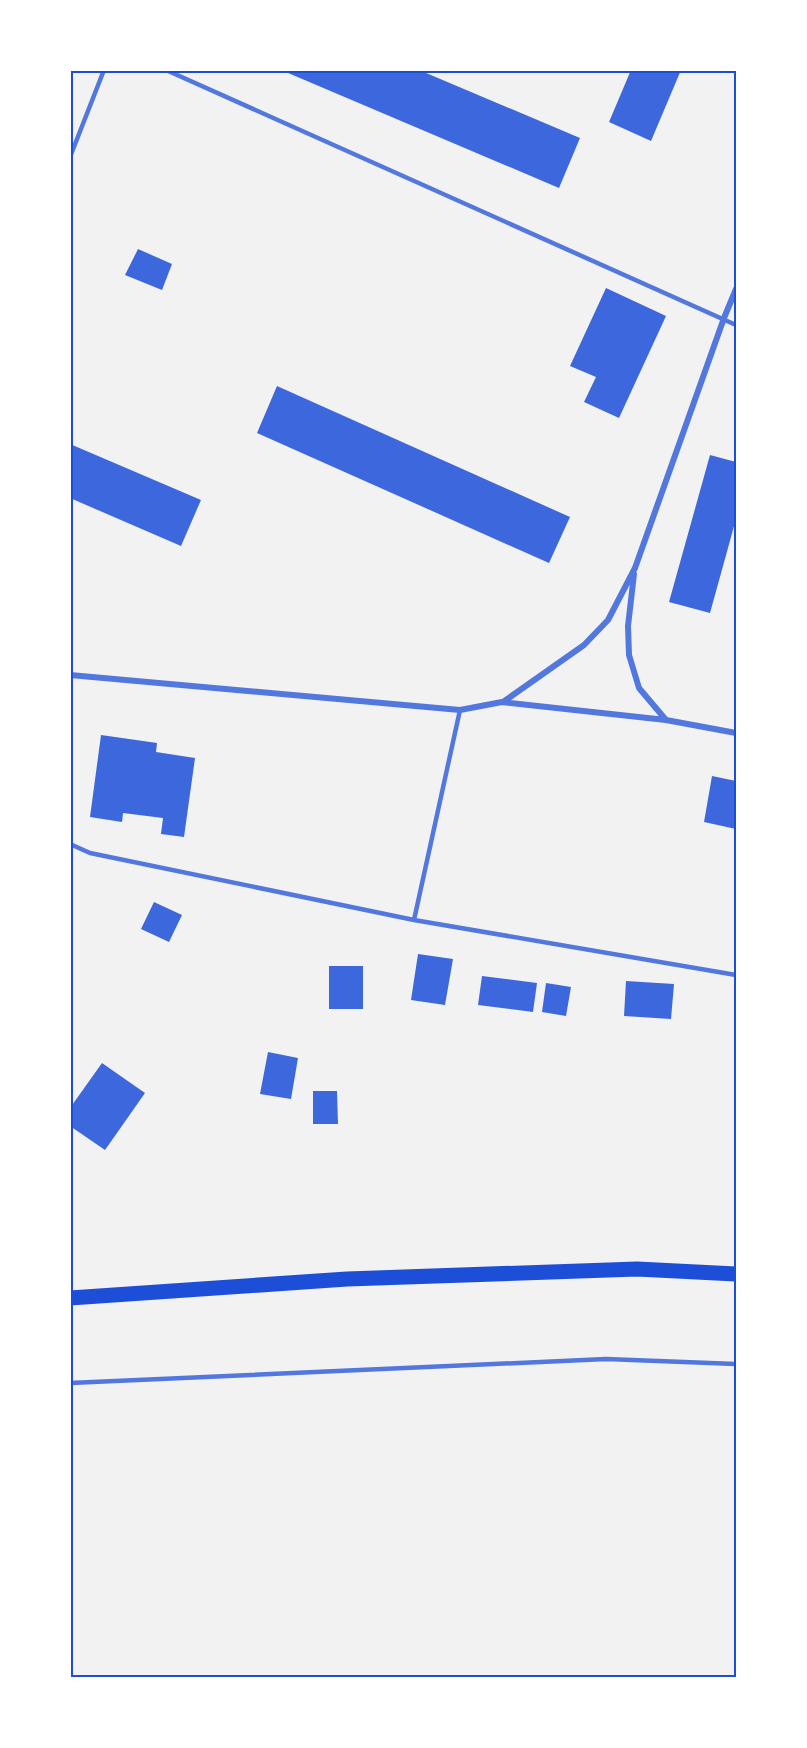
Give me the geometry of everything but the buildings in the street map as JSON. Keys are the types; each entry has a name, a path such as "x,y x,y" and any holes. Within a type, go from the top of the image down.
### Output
{"main road":[{"path":"70,1298 359,1278 637,1269 736,1274"}],"street":[{"path":"502,702 584,645 608,620 635,568 736,289"},
{"path":"635,568 628,626 629,655 639,687 666,720"},
{"path":"70,675 460,710 502,702 666,720 736,733"}],"lane":[{"path":"70,157 104,70"},
{"path":"166,70 736,325"},
{"path":"414,920 460,710"},
{"path":"70,844 90,853 414,920 736,975"},
{"path":"70,1383 606,1359 736,1364"}]}
